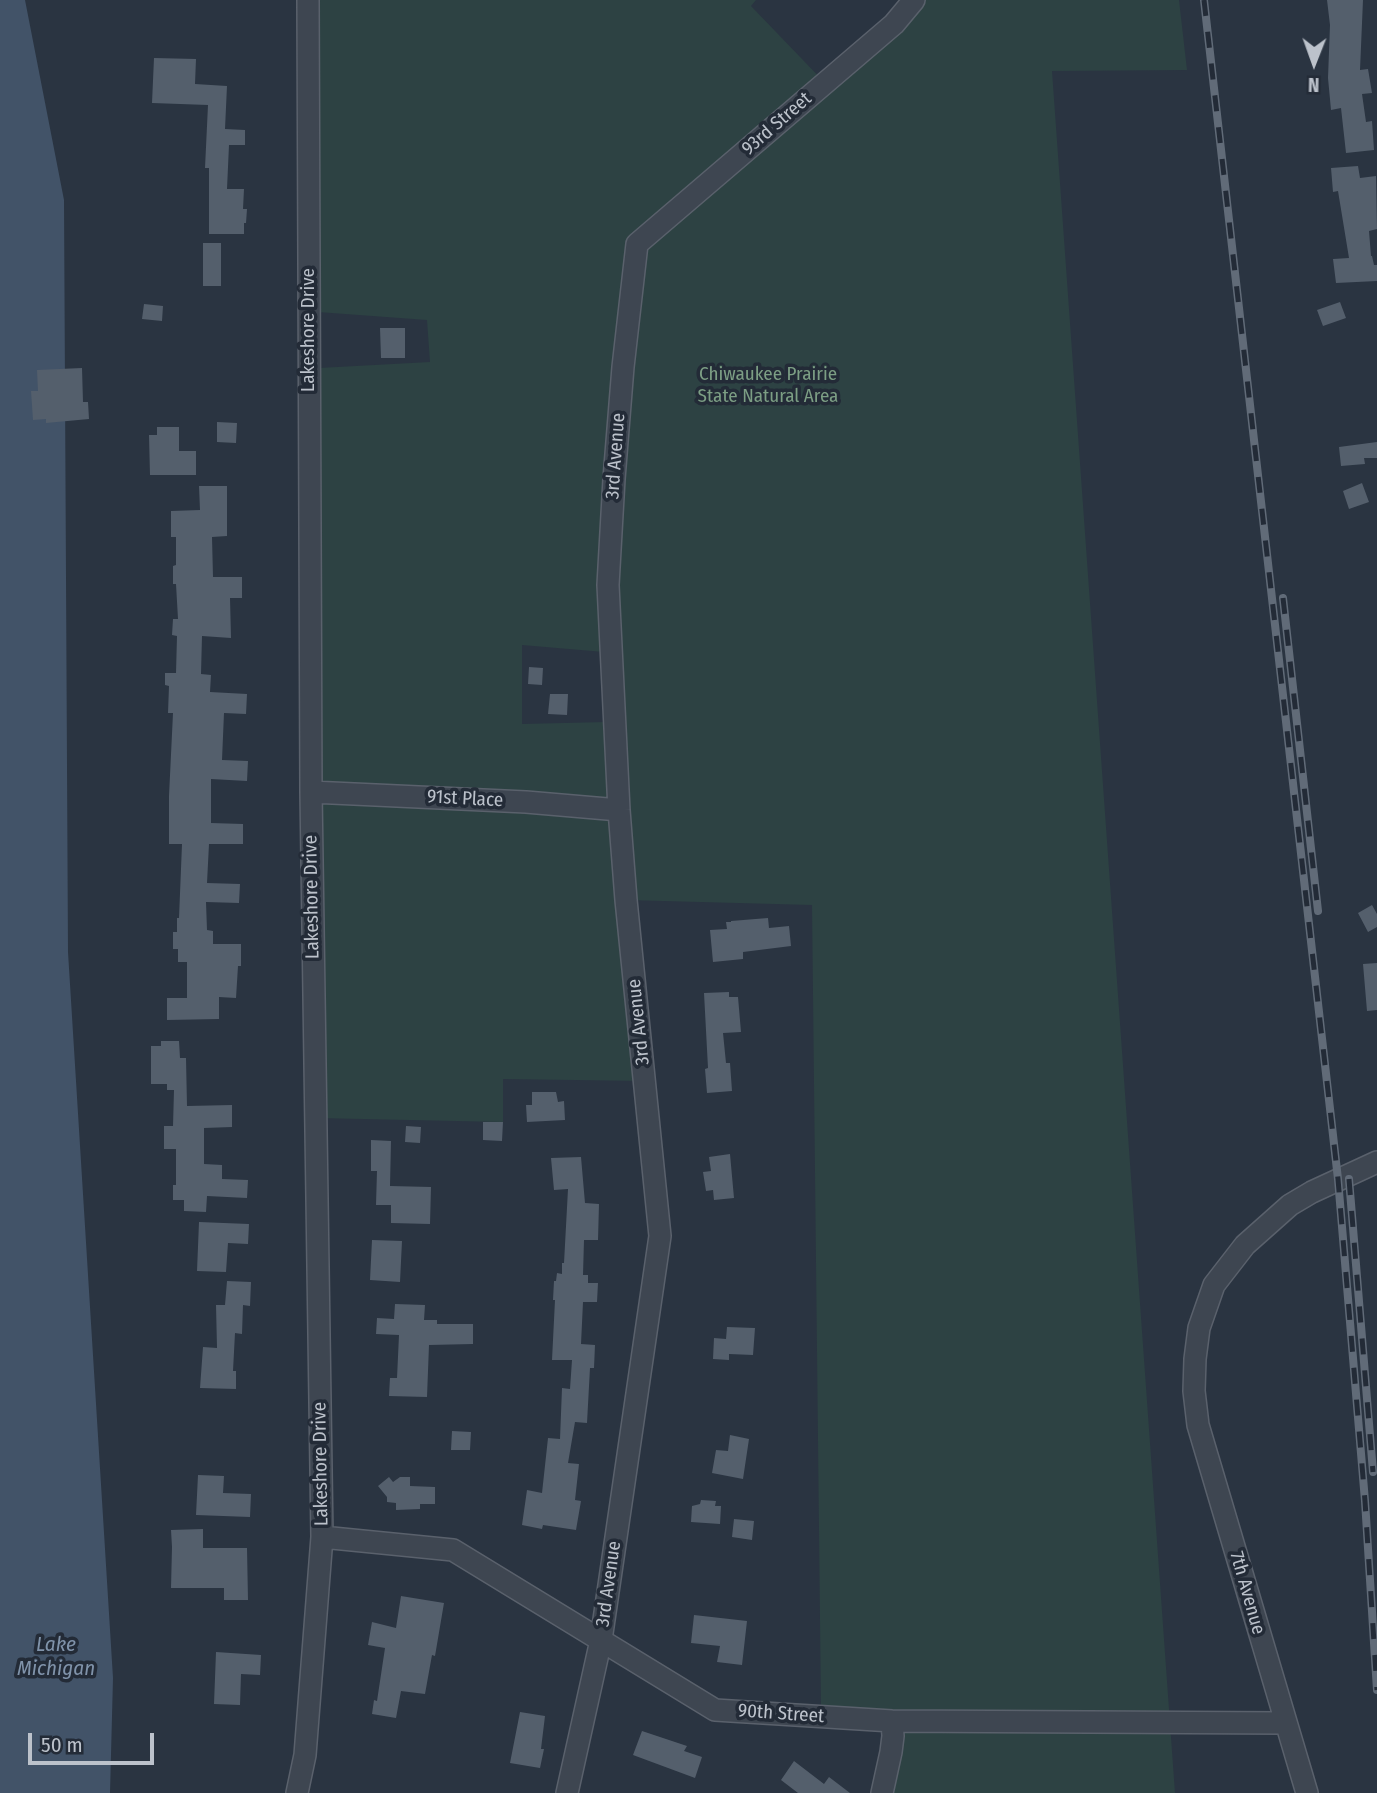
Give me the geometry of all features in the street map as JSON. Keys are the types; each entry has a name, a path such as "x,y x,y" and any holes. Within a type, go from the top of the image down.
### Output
{"street":[{"name":"Lakeshore Drive","path":"297,1793 305,1755 322,1537 311,792 308,0"},
{"name":"93rd Street","path":"638,244 894,24 914,0"},
{"name":"3rd Avenue","path":"567,1793 601,1640 660,1236 626,900 608,585 623,368 638,244"},
{"name":"91st Place","path":"311,792 526,802 619,810"},
{"name":"7th Avenue","path":"1307,1793 1198,1425 1194,1391 1195,1359 1199,1328 1214,1285 1245,1245 1290,1205 1377,1162"},
{"name":"90th Street","path":"322,1537 453,1550 715,1710 891,1721 1285,1723"},
{"path":"882,1793 891,1752 891,1721"}],"green space":[{"name":"Chiwaukee Prairie State Natural Area","path":"317,0 756,0 751,6 828,86 921,0 1179,0 1187,70 1052,71 1175,1793 890,1793 908,1712 821,1708 812,905 626,900 645,1081 503,1079 503,1122 316,1118 322,744 319,368 430,362 427,320 318,312","holes":["522,645 604,652 606,722 522,724"]}],"water":[{"name":"Lake Michigan","path":"0,0 25,0 64,200 68,952 113,1678 110,1793 0,1793"}],"building":[{"path":"1327,0 1363,0 1360,70 1368,69 1372,93 1362,94 1366,122 1372,121 1374,150 1346,153 1341,108 1331,110"},
{"path":"154,58 196,59 195,84 227,86 225,129 245,130 245,145 229,145 227,189 244,189 243,209 247,209 244,234 209,234 209,168 205,168 208,105 152,103"},
{"path":"1358,166 1360,178 1376,176 1377,229 1369,231 1371,256 1374,265 1377,265 1377,281 1336,283 1333,259 1349,258 1338,191 1333,192 1331,168"},
{"path":"203,243 221,243 221,286 203,286"},
{"path":"1340,302 1346,318 1323,326 1317,310"},
{"path":"144,304 163,306 162,321 142,319"},
{"path":"380,328 405,328 405,358 381,358"},
{"path":"82,368 83,402 88,402 89,419 46,423 46,419 33,420 31,391 38,391 37,370"},
{"path":"217,422 237,423 236,443 217,442"},
{"path":"157,427 179,427 179,451 196,451 196,475 150,475 149,435 157,435"},
{"path":"1377,442 1377,458 1364,458 1365,464 1341,466 1339,447"},
{"path":"1362,483 1369,502 1349,509 1343,491"},
{"path":"199,486 227,486 227,536 212,537 213,577 242,577 242,598 230,598 231,638 202,636 201,674 211,675 210,692 247,694 246,714 224,713 222,760 248,761 247,781 211,779 211,823 243,824 243,844 209,844 207,883 240,884 239,903 206,902 207,930 213,931 213,944 241,944 241,966 238,966 236,998 219,997 219,1019 167,1020 167,998 187,998 187,962 178,962 178,949 173,949 173,932 177,932 179,918 182,844 169,844 173,713 168,713 169,686 165,685 165,673 176,673 177,636 172,635 173,619 178,619 176,584 173,584 176,537 171,537 171,511 200,510"},
{"path":"529,667 543,668 542,685 528,684"},
{"path":"550,694 568,694 567,715 548,714"},
{"path":"1372,905 1377,914 1377,927 1368,932 1358,913"},
{"path":"768,918 769,928 789,926 791,946 743,952 743,959 713,962 710,930 727,929 726,922"},
{"path":"1377,963 1377,1010 1367,1011 1363,964"},
{"path":"729,992 729,997 738,997 741,1032 723,1033 726,1063 730,1063 732,1091 707,1093 704,993"},
{"path":"161,1041 179,1041 180,1058 186,1058 187,1106 232,1105 232,1127 204,1128 204,1164 222,1165 222,1179 248,1180 247,1198 207,1196 206,1212 184,1211 184,1200 173,1200 173,1185 176,1185 176,1149 164,1149 164,1126 173,1126 174,1090 167,1090 167,1084 151,1084 151,1046 161,1046"},
{"path":"532,1092 556,1092 558,1102 564,1101 565,1120 527,1122 526,1105 532,1105"},
{"path":"483,1122 503,1122 502,1141 483,1140"},
{"path":"406,1126 421,1127 420,1143 405,1142"},
{"path":"371,1140 391,1141 390,1186 431,1187 430,1224 391,1223 391,1205 376,1205 377,1171 371,1171"},
{"path":"730,1154 734,1198 714,1200 713,1190 706,1191 703,1172 711,1171 709,1157"},
{"path":"581,1157 585,1203 599,1204 598,1240 584,1240 583,1275 588,1275 588,1283 598,1283 597,1302 583,1302 581,1344 595,1345 594,1368 590,1368 587,1423 575,1422 568,1463 579,1464 575,1500 581,1501 576,1530 543,1525 542,1529 522,1525 527,1490 542,1493 548,1438 560,1439 562,1388 570,1389 572,1360 552,1360 554,1281 557,1273 562,1274 564,1263 568,1189 554,1190 551,1158"},
{"path":"199,1222 249,1224 248,1244 228,1243 226,1272 197,1271"},
{"path":"372,1240 402,1241 400,1282 370,1280"},
{"path":"227,1281 251,1282 250,1306 243,1305 242,1334 235,1333 233,1371 236,1371 236,1389 200,1388 203,1347 217,1348 216,1305 225,1305"},
{"path":"395,1304 425,1305 424,1320 437,1320 437,1324 473,1324 473,1344 429,1345 427,1397 389,1396 390,1378 397,1378 399,1335 376,1334 377,1318 394,1319"},
{"path":"727,1327 755,1328 753,1355 729,1354 729,1360 713,1359 714,1338 726,1339"},
{"path":"452,1431 471,1432 470,1450 451,1450"},
{"path":"730,1435 749,1439 743,1479 712,1473 716,1450 728,1451"},
{"path":"198,1475 224,1476 223,1493 251,1494 250,1517 196,1515"},
{"path":"389,1477 393,1482 400,1477 410,1477 410,1486 435,1487 435,1504 420,1504 420,1509 396,1510 396,1503 387,1502 387,1497 378,1486"},
{"path":"701,1500 716,1501 715,1506 721,1506 720,1524 691,1522 692,1506 700,1504"},
{"path":"734,1519 754,1521 752,1540 732,1537"},
{"path":"203,1529 203,1548 247,1548 248,1600 224,1600 224,1588 171,1588 171,1530"},
{"path":"401,1596 444,1603 425,1694 401,1691 396,1718 372,1714 374,1700 377,1701 385,1648 368,1645 372,1622 396,1628"},
{"path":"694,1615 747,1621 742,1665 717,1662 720,1646 691,1643"},
{"path":"216,1652 261,1655 260,1675 241,1674 240,1705 214,1704"},
{"path":"520,1712 545,1716 541,1749 544,1749 540,1768 510,1763"},
{"path":"642,1731 687,1746 684,1751 702,1757 695,1778 633,1755"},
{"path":"794,1761 824,1784 829,1777 850,1793 798,1793 781,1780"}],"railway":[{"path":"1204,0 1338,1179 1365,1501 1377,1690"},
{"path":"1283,598 1318,911"},
{"path":"1349,1179 1373,1472"}]}
